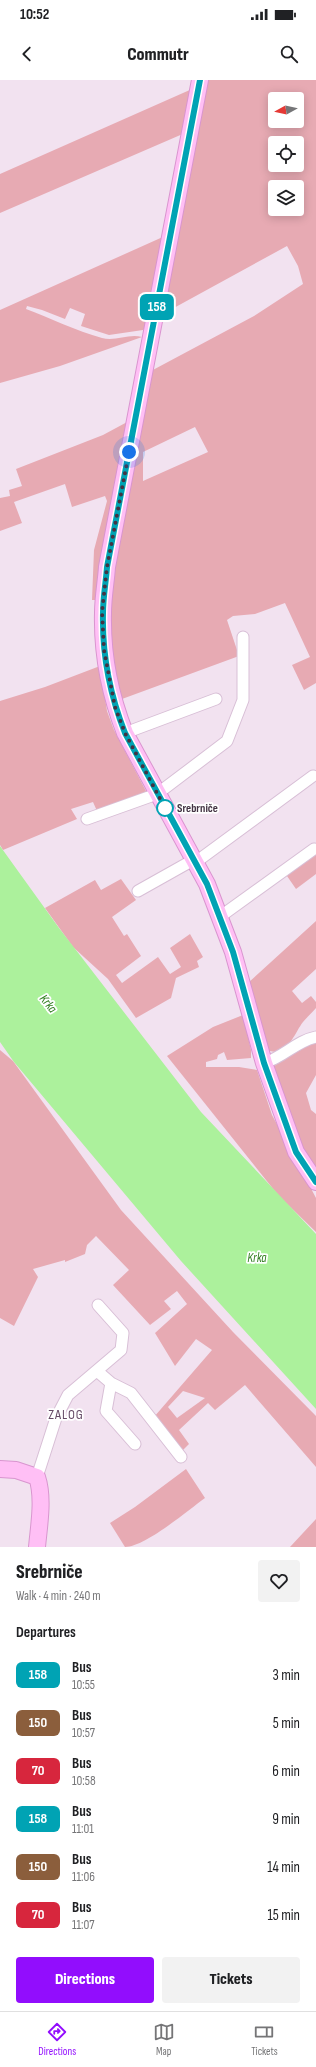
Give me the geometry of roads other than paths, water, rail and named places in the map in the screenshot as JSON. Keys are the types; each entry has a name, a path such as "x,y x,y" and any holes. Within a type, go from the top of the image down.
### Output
{"main road":[{"path":"200,80 107,567 102,612 104,650 115,707 125,733 195,861 221,916 233,952 264,1063 296,1152 316,1182"},
{"path":"0,1469 16,1470 37,1477 39,1484 40,1505 37,1547"}],"street":[{"path":"86,819 157,794 227,741 243,700 243,638"},
{"path":"125,733 216,699"},
{"path":"138,891 195,861 313,776"},
{"path":"221,916 314,849"},
{"path":"264,1063 277,1059 304,1040 316,1037"},
{"path":"37,1477 56,1418 68,1395 121,1350 123,1333 98,1305"},
{"path":"97,1371 110,1383 131,1393 181,1457"},
{"path":"110,1383 106,1411 136,1444"}],"water":[{"name":"Krka","path":"0,846 59,928 201,1112 316,1234 316,1409 181,1261 14,1062 0,1042"}],"place":[{"name":"Srebrniče","path":"165,808"}],"district":[{"name":"ZALOG","path":"66,1414"}]}
